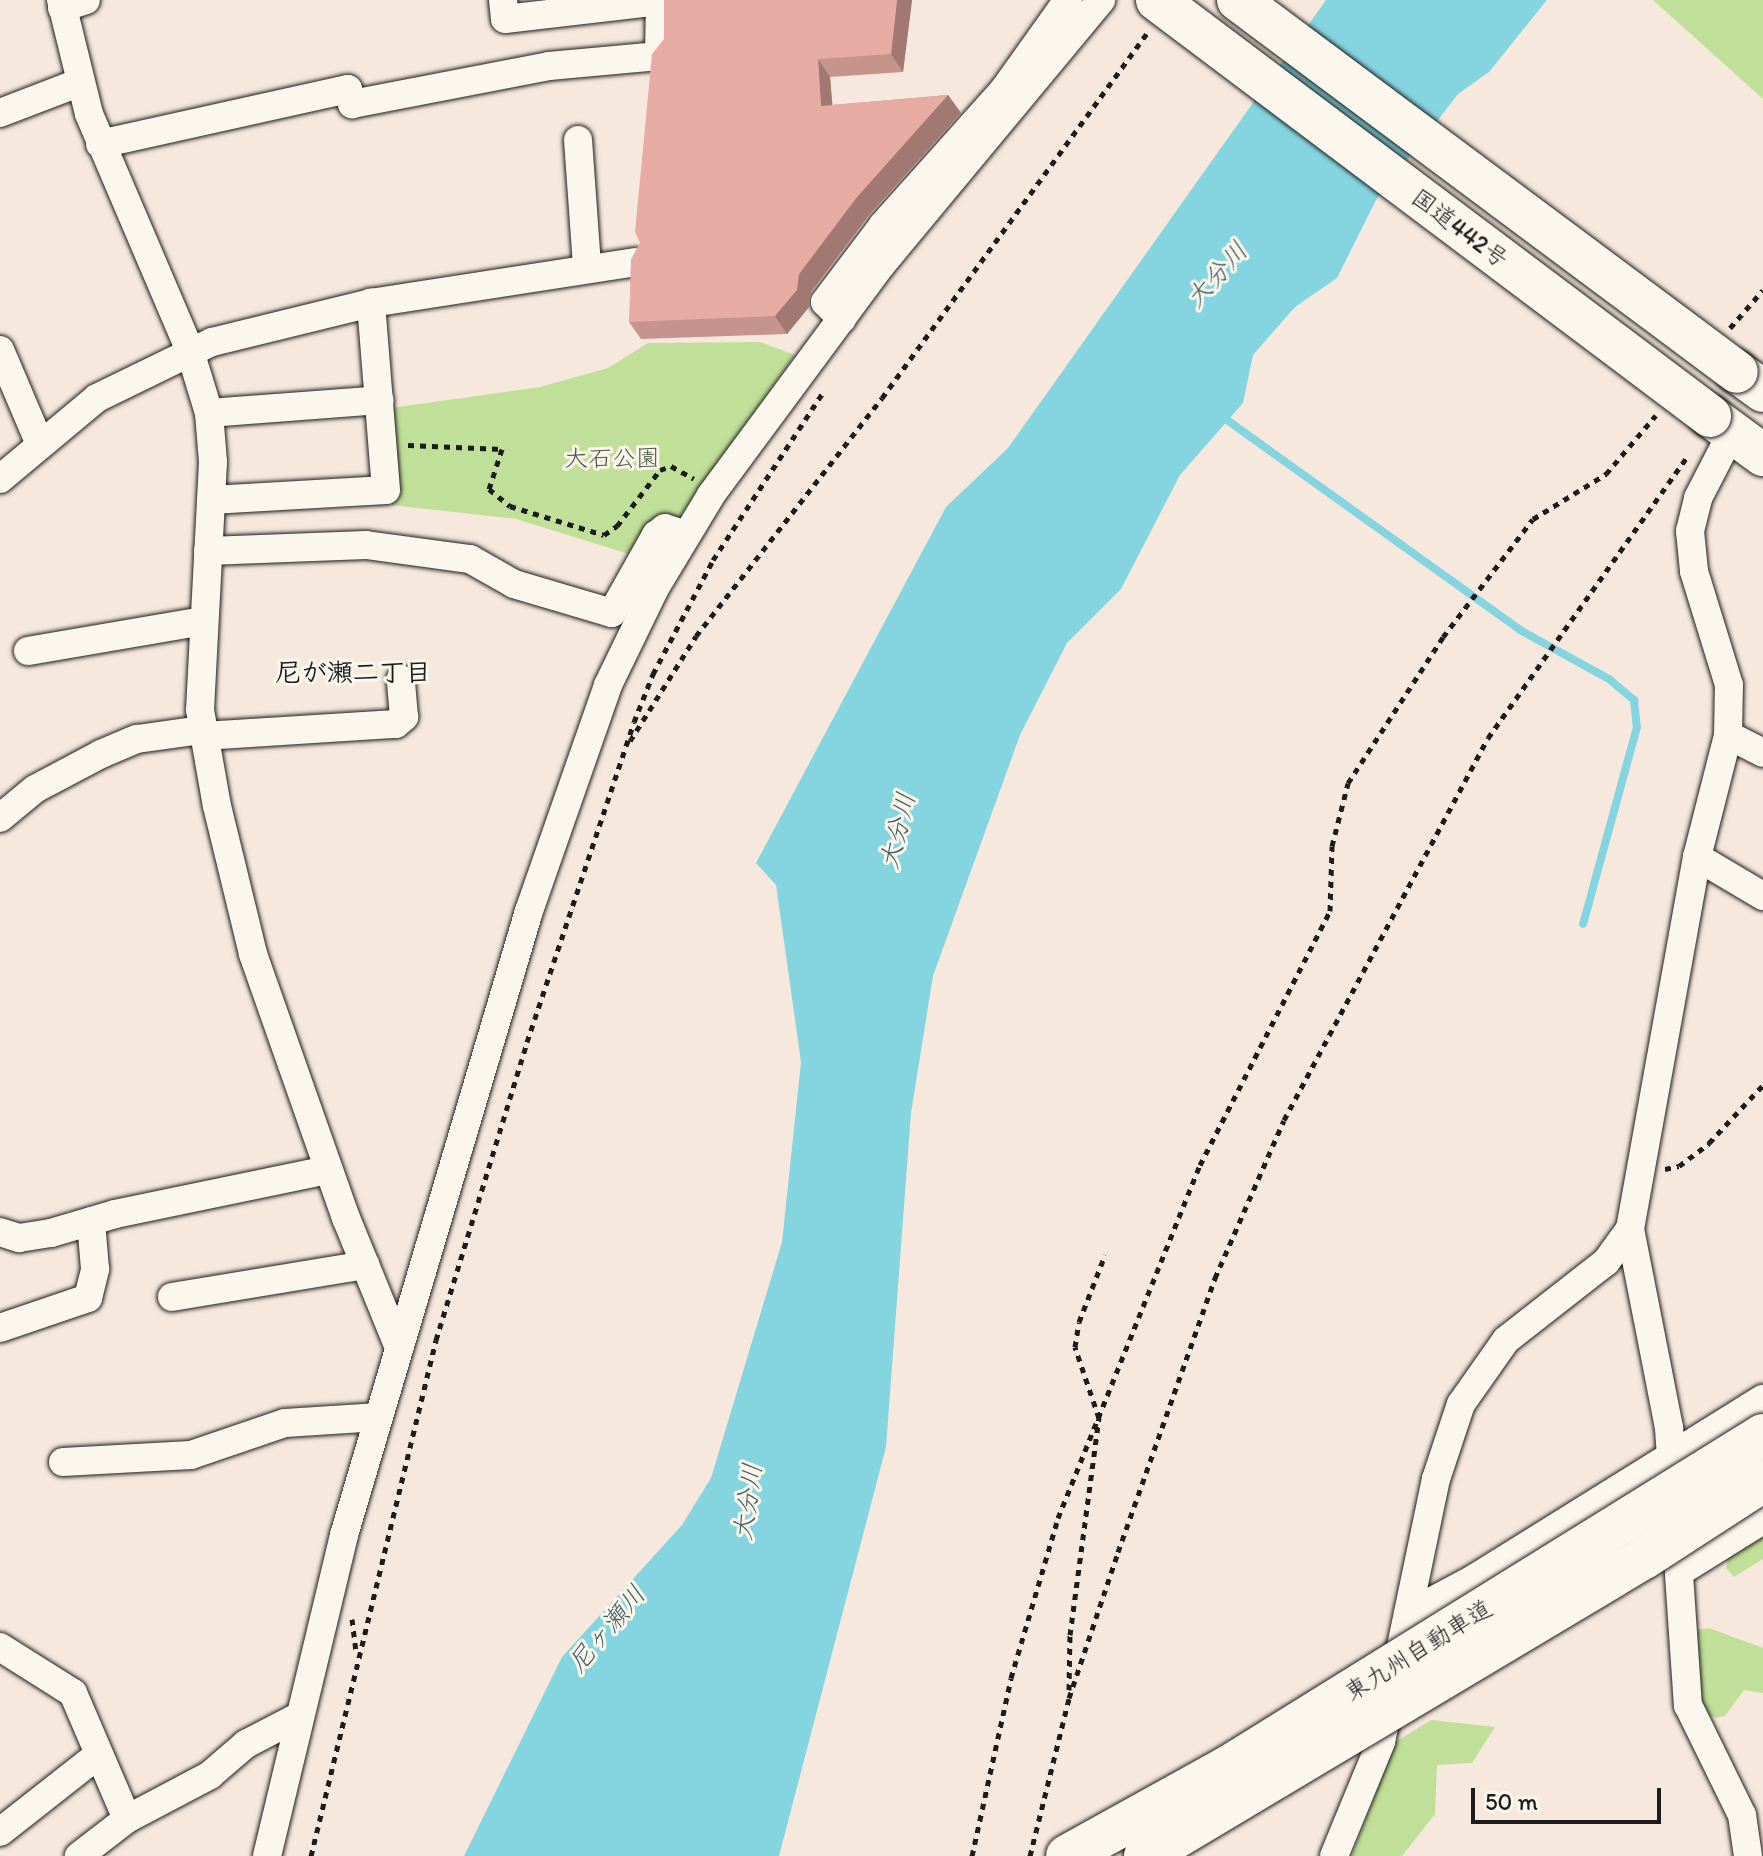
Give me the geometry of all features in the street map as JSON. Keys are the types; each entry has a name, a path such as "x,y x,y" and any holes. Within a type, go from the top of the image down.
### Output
{"highway":[{"name":"国道442号","path":"1238,0 1740,368"},
{"name":"国道442号","path":"1155,13 1724,437"},
{"name":"東九州自動車道","path":"1067,1856 1226,1768 1763,1435"},
{"name":"東九州自動車道","path":"1145,1856 1536,1623 1763,1481"}],"street":[{"path":"100,144 348,89 352,104 549,66 659,56 660,0 505,19 503,0"},
{"path":"842,319 825,302 883,225 1003,91 1068,0"},
{"path":"267,1856 296,1718 379,1417 529,911 588,735 630,637 686,535 842,319 1101,0"},
{"path":"70,3 78,83 100,144 190,351 209,413 211,500 203,621 203,733 253,954 328,1170 399,1348"},
{"path":"0,113 78,83"},
{"path":"578,140 587,267"},
{"path":"0,479 39,442 106,393 190,351 260,327 371,303 587,267 636,262"},
{"path":"211,500 386,490 371,303"},
{"path":"0,350 39,442"},
{"path":"209,413 380,400"},
{"path":"1724,437 1698,498 1690,546 1726,670 1728,735 1697,857 1630,1229 1673,1457 1688,1705 1738,1805 1748,1856"},
{"path":"208,551 366,545 470,559 514,584 612,613 656,535 665,528 686,535"},
{"path":"28,651 203,621"},
{"path":"0,818 35,789 137,739 396,724 404,717 401,679"},
{"path":"1728,735 1763,753"},
{"path":"1697,857 1763,896"},
{"path":"0,1232 30,1237 328,1170"},
{"path":"0,1328 88,1298 95,1269 91,1221"},
{"path":"1334,1856 1375,1761 1444,1449 1472,1383 1506,1340 1606,1262 1630,1229"},
{"path":"172,1297 365,1265"},
{"path":"1408,1614 1673,1457 1763,1399"},
{"path":"63,1462 191,1455 285,1423 379,1417"},
{"path":"1681,1571 1763,1520"},
{"path":"1,1649 73,1693 127,1819"},
{"path":"79,1856 127,1819 210,1775 246,1744 296,1718"},
{"path":"0,1832 98,1755"}],"path":[{"path":"625,748 696,636 882,398 1155,13"},
{"path":"1740,368 1763,290"},
{"path":"311,1856 436,1340 527,1042 625,748 653,674 713,560 830,382"},
{"path":"972,1856 1036,1583 1200,1165 1330,911 1332,846 1348,783 1443,637 1533,519 1606,474 1668,402"},
{"path":"1030,1856 1069,1698 1215,1278 1284,1120 1488,738 1724,437"},
{"path":"397,446 502,449 489,489 510,506 604,535 617,526 660,470 671,466 702,483"},
{"path":"1660,1170 1691,1158 1763,1085"},
{"path":"1069,1698 1070,1635 1099,1418 1075,1347 1079,1322 1105,1255"}],"green space":[{"path":"1653,0 1763,0 1763,99"},
{"name":"大石公園","path":"760,342 795,355 658,547 632,555 516,519 391,505 384,409 540,387 608,368 648,343"},
{"path":"1763,1530 1763,1559 1734,1577 1726,1568 1728,1555"},
{"path":"1709,1628 1763,1648 1763,1693 1744,1690 1725,1716 1716,1718 1701,1712 1697,1630"},
{"path":"1431,1720 1495,1727 1472,1763 1437,1765 1435,1814 1402,1856 1352,1856 1394,1743"}],"water":[{"path":"1326,0 1547,0 1489,72 1458,94 1376,200 1337,278 1295,307 1253,355 1243,403 1180,475 1121,589 1067,643 1020,735 933,976 911,1113 886,1447 779,1856 464,1856 562,1657 682,1525 711,1478 782,1242 801,1062 776,885 756,863 946,507 1008,448"}],"building":[{"path":"664,0 897,0 891,54 818,59 821,106 948,95 857,197 799,274 797,290 775,316 629,322 631,259 640,243 635,232 652,54 664,39"}],"waterway":[{"path":"1220,415 1520,630 1609,679 1634,700 1637,727 1583,924"}],"district":[{"name":"尼が瀬二丁目","path":"353,673"}],"water label":[{"name":"大分川","path":"1217,275"},
{"name":"大分川","path":"898,831"},
{"name":"大分川","path":"748,1502"},
{"name":"尼ヶ瀬川","path":"607,1629"}]}
